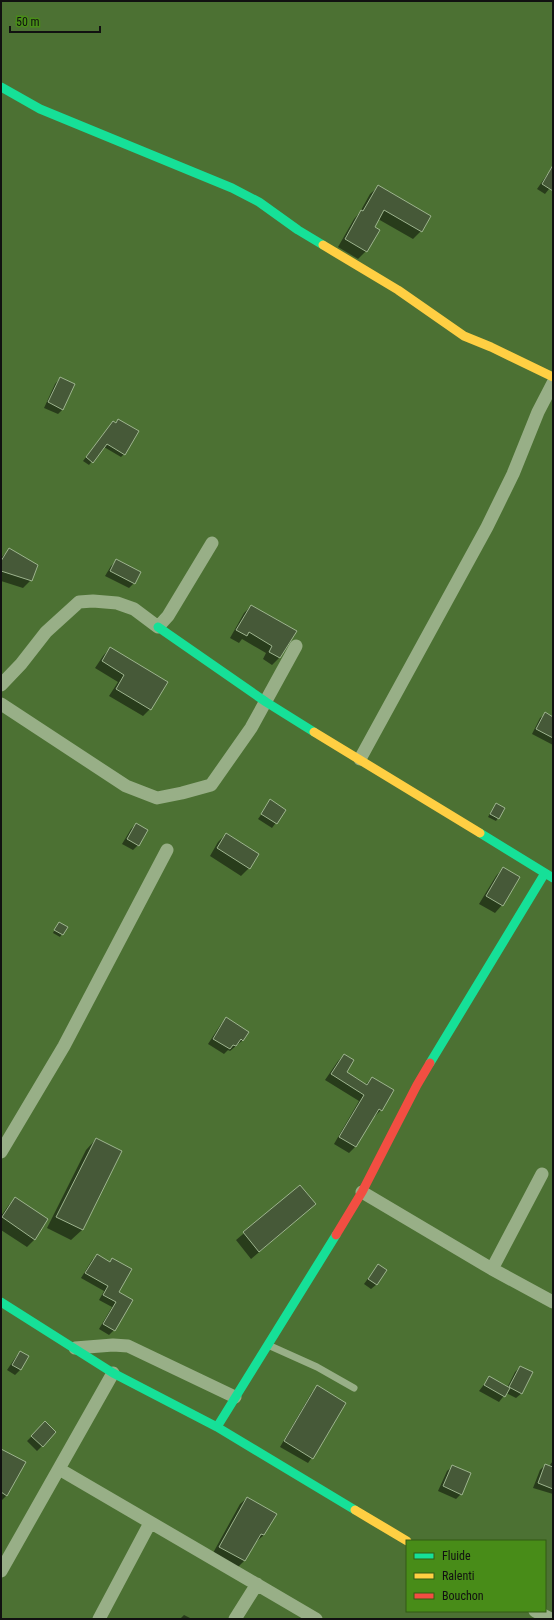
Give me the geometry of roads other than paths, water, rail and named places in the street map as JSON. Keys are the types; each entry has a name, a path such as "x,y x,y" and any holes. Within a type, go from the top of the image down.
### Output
{"street":[{"path":"1,87 40,109 232,188 259,202 298,230 398,290 464,336 491,347 553,377"},
{"path":"360,759 487,527 513,474 538,412 553,383"},
{"path":"158,627 168,616 212,543"},
{"path":"1,685 21,664 46,632 79,602 93,601 117,603 134,609 266,702 549,875 417,1085 362,1192 217,1427"},
{"path":"1,704 126,786 157,798 211,785 251,728 296,646"},
{"path":"1,1152 68,1040 167,850"},
{"path":"492,1269 542,1174"},
{"path":"362,1192 492,1269 553,1302"},
{"path":"1,1302 113,1373 217,1427 406,1540"},
{"path":"75,1348 113,1345 128,1346 235,1397"},
{"path":"1,1571 113,1373"},
{"path":"59,1469 316,1619"},
{"path":"99,1619 150,1523"},
{"path":"235,1619 257,1584"},
{"path":"537,1612 550,1619"}],"lane":[{"path":"267,1345 317,1367 354,1388"}]}
